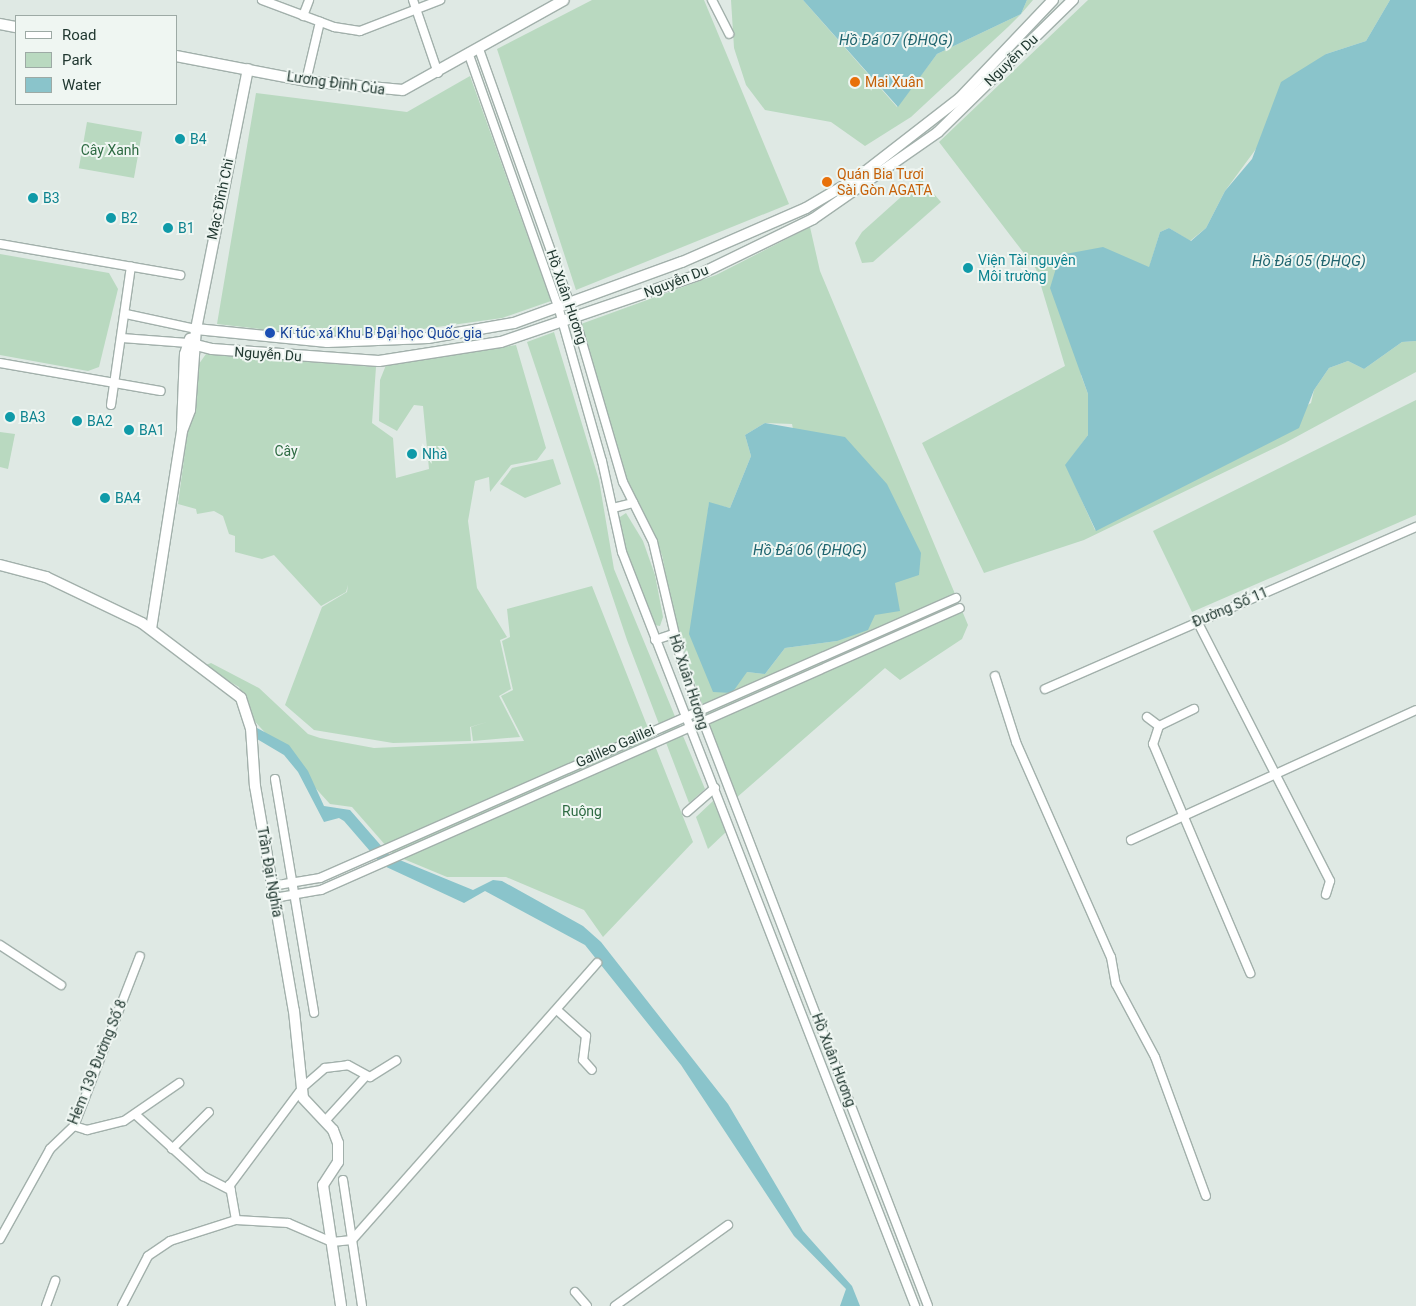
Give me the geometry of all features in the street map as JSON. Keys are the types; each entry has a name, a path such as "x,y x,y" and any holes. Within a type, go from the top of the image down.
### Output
{"street":[{"path":"262,0 281,4 303,16 320,22 360,31 417,12 440,0"},
{"path":"303,16 309,0"},
{"path":"413,0 438,73"},
{"name":"Lương Định Của","path":"178,56 306,81 383,91 403,90 438,73 564,0"},
{"path":"712,0 729,34"},
{"name":"Nguyễn Du","path":"196,329 376,343 514,322 682,262 806,208 857,178 930,123 1054,0"},
{"name":"Nguyễn Du","path":"193,344 212,349 379,361 519,337 698,275 810,220 938,132 1073,0"},
{"path":"306,81 320,22"},
{"path":"0,24 15,27"},
{"name":"Hồ Xuân Hương","path":"479,49 570,303 633,503 653,542 673,634 703,724 835,1060 928,1306"},
{"name":"Hồ Xuân Hương","path":"469,55 558,306 613,508 622,552 655,640 824,1065 915,1306"},
{"name":"Mạc Đĩnh Chi","path":"151,629 182,431 190,410 193,344 248,69"},
{"path":"806,208 810,220"},
{"path":"0,244 180,275"},
{"path":"111,405 126,314 131,266"},
{"path":"126,314 196,329"},
{"path":"514,322 519,337"},
{"path":"122,338 193,344"},
{"path":"0,363 162,391"},
{"path":"613,508 633,503"},
{"name":"Đường Số 11","path":"1045,689 1416,527"},
{"name":"Trần Đại Nghĩa","path":"0,565 88,595 151,629 241,698 251,728 255,786 274,898 303,1087 303,1098 325,1121 338,1143 338,1162 323,1184 341,1306"},
{"name":"Galileo Galilei","path":"272,886 328,874 685,715 956,598"},
{"name":"Galileo Galilei","path":"274,898 333,885 703,724 960,608"},
{"path":"1197,621 1330,881 1326,894"},
{"path":"655,640 673,634"},
{"path":"995,676 1016,742 1111,957 1118,989 1155,1058 1206,1196"},
{"path":"1194,709 1160,726 1153,744 1250,973"},
{"path":"1131,840 1275,772 1416,710"},
{"path":"1147,717 1160,726"},
{"path":"275,779 314,1013"},
{"path":"688,812 715,788"},
{"path":"328,874 333,885"},
{"path":"0,945 61,985"},
{"name":"Hẻm 139 Đường Số 8","path":"0,1239 50,1150 74,1126 140,956"},
{"path":"122,1306 148,1256 170,1241 236,1220 288,1223 332,1242 352,1240 557,1010 596,963"},
{"path":"557,1010 586,1036 582,1060 592,1070"},
{"path":"824,1065 835,1060"},
{"path":"236,1220 230,1185 303,1087 332,1066 348,1066 365,1077 374,1076 396,1061"},
{"path":"325,1121 365,1077"},
{"path":"74,1126 87,1130 136,1115 179,1083"},
{"path":"172,1149 209,1112"},
{"path":"136,1115 172,1149 219,1188 231,1190"},
{"path":"343,1180 362,1306"},
{"path":"615,1306 728,1225"},
{"path":"46,1306 55,1281"},
{"path":"575,1292 587,1306"}],"green space":[{"path":"592,0 704,0 789,204 576,290 497,49"},
{"path":"731,0 803,0 897,107 937,54 1021,14 911,117 865,146 831,122 765,110 746,85 734,48"},
{"path":"1027,0 1033,0 1021,14"},
{"path":"1088,0 1390,0 1366,41 1326,54 1225,191 1206,228 1190,241 1169,228 1160,232 1149,268 1136,262 1081,375 1088,394 1088,435 1066,465 1095,530 1311,403 1314,390 1329,368 1348,361 1364,369 1402,342 1416,341 1416,372 1285,443 1084,540 984,573 922,443 1065,366 1036,269 939,142"},
{"path":"470,76 551,301 502,318 380,335 329,337 217,324 256,93 407,112"},
{"name":"Cây Xanh","path":"87,122 142,132 134,178 79,168"},
{"path":"921,179 941,202 873,262 862,263 855,243 862,232"},
{"path":"810,227 820,271 968,625 962,639 900,680 885,668 735,799 676,629 662,555 628,492 578,332 581,324 716,275","holes":["765,423 792,424 837,641 785,648 765,674 747,672 701,566 709,503 730,508 751,456 745,435"]},
{"path":"0,254 109,273 118,289 99,367 88,371 0,355"},
{"path":"554,332 599,480 614,569 705,789 689,803 627,640 527,342"},
{"name":"Cây","path":"516,345 546,448 537,460 511,465 490,492 489,477 475,481 468,521 477,588 507,637 500,640 511,689 499,696 520,737 473,741 471,727 487,722 470,727 471,741 393,743 314,730 285,705 322,607 347,592 348,585 346,592 321,606 274,555 262,559 235,552 235,536 229,534 223,516 214,511 197,514 196,509 178,504 196,368 206,354 376,367 372,423 393,438 396,478 429,469 423,406 414,405 397,431 379,421 380,380 386,365"},
{"path":"1416,400 1416,515 1192,612 1153,531"},
{"path":"0,432 15,434 8,469 0,467"},
{"path":"553,459 561,484 525,498 500,484 512,468"},
{"path":"626,513 643,541 655,575 663,617 660,626 654,625 625,553 617,519"},
{"name":"Ruộng","path":"592,586 693,842 603,937 584,910 506,877 447,877 394,855 352,807 330,804 250,716 239,687 203,666 211,663 259,688 308,734 320,738 374,748 524,741 501,696 513,690 502,641 510,637 507,609"},
{"path":"713,801 726,832 708,849 696,817"}],"water":[{"name":"Hồ Đá 07 (ĐHQG)","path":"803,0 1027,0 1021,14 937,54 898,107"},
{"name":"Hồ Đá 05 (ĐHQG)","path":"1390,0 1416,0 1416,341 1402,342 1364,369 1348,361 1329,368 1314,390 1299,428 1096,531 1065,465 1088,435 1088,394 1050,288 1060,255 1103,247 1149,267 1160,232 1169,228 1191,241 1206,228 1225,191 1252,159 1281,82 1326,54 1366,41"},
{"name":"Hồ Đá 06 (ĐHQG)","path":"765,423 845,437 887,484 921,553 919,575 895,583 900,611 875,615 868,630 837,641 785,648 765,674 747,672 732,693 713,692 689,634 709,502 730,508 751,456 745,435"},
{"path":"257,728 289,745 308,771 324,806 350,810 390,856 473,890 493,880 502,881 583,926 601,942 728,1104 803,1231 852,1286 860,1306 840,1306 846,1289 794,1236 681,1065 585,945 485,891 464,903 382,865 344,821 339,818 324,822 298,772 284,755 257,739"}],"place":[{"name":"Mai Xuân","path":"855,82"},
{"name":"B4","path":"180,139"},
{"name":"Quán Bia Tươi Sài Gòn AGATA","path":"827,182"},
{"name":"B3","path":"33,198"},
{"name":"B2","path":"111,218"},
{"name":"B1","path":"168,228"},
{"name":"Viện Tài nguyên Môi trường","path":"968,268"},
{"name":"Kí túc xá Khu B Đại học Quốc gia","path":"270,333"},
{"name":"BA3","path":"10,417"},
{"name":"BA2","path":"77,421"},
{"name":"BA1","path":"129,430"},
{"name":"Nhà","path":"412,454"},
{"name":"BA4","path":"105,498"}]}
